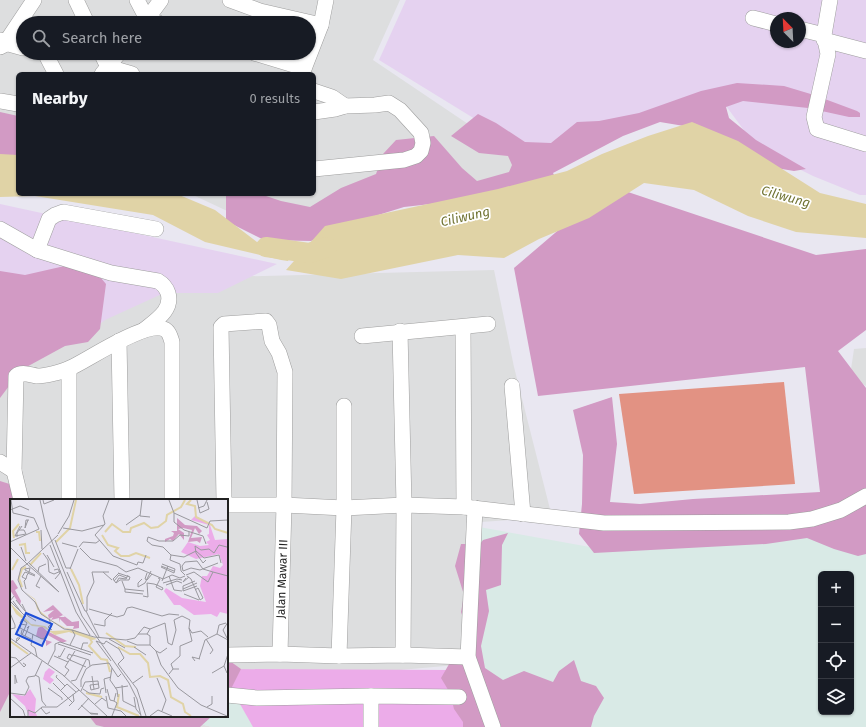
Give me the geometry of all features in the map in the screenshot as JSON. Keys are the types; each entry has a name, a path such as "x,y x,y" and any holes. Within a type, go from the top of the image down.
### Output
{"street":[{"path":"76,0 84,16"},
{"path":"137,0 146,16"},
{"path":"153,16 161,0"},
{"path":"230,0 262,6 293,16"},
{"path":"316,38 321,25 326,0"},
{"path":"830,0 824,38 828,54 814,123 817,129 866,144"},
{"path":"30,3 33,16"},
{"path":"21,16 30,3"},
{"path":"753,18 770,22"},
{"path":"16,23 2,43 16,46"},
{"path":"316,23 321,25"},
{"path":"806,31 866,51"},
{"path":"48,60 55,72"},
{"path":"103,60 105,71"},
{"path":"105,71 114,60"},
{"path":"273,60 303,71 307,60"},
{"path":"316,92 332,97 345,106"},
{"path":"0,101 16,104"},
{"path":"316,112 345,106 389,103 400,110 421,133 423,143 421,150 416,156 404,160 316,169"},
{"path":"37,250 49,219 63,212 156,229"},
{"path":"0,229 37,250 110,273 158,281 163,284 168,295 167,307 164,313 144,330"},
{"name":"Jalan Mawar III","path":"224,499 221,327 224,324 264,320 269,324 272,341 279,353 285,372 284,505 280,654"},
{"path":"362,336 400,331 488,324"},
{"path":"463,327 469,508 468,657 493,727"},
{"path":"21,499 14,471 16,376 21,374 40,376 69,369 138,332 154,328 163,329 167,332 172,342 172,499"},
{"path":"400,331 404,505 403,655"},
{"path":"120,341 122,499"},
{"path":"69,369 69,499"},
{"path":"512,386 523,514"},
{"path":"339,656 344,508 344,406"},
{"path":"0,462 14,471"},
{"path":"228,505 284,505 344,508 404,505 469,508 604,523 789,522 812,519 841,510 866,496"},
{"path":"228,655 403,655 468,657"},
{"path":"228,694 257,698 372,696 459,697"},
{"path":"371,727 372,696"}],"shaded area":[{"path":"0,0 400,0 373,60 538,171 276,234 195,196 316,196 316,72 16,72 16,125 0,122"},
{"path":"406,0 866,0 866,195 860,195 813,176 757,148 715,91 532,154 379,60"},
{"path":"737,83 784,86 814,95 857,111 860,113 860,117 849,117 808,108 743,101 726,107 729,118 756,140 806,169 794,171 776,168 702,129 660,122 623,136 553,173 554,175 484,198 404,207 346,225 311,241 264,240 226,221 226,196 266,196 281,201 310,207 341,188 376,174 383,154 396,140 434,136 462,168 477,181 509,172 512,165 508,156 479,153 451,136 478,114 496,123 525,142 551,143 577,122 599,121 639,113 701,91"},
{"path":"0,112 16,116 16,167 0,167"},
{"path":"610,186 816,255 866,249 866,330 838,351 866,388 866,554 858,556 834,549 807,538 766,544 594,553 579,534 582,504 583,455 573,410 612,397 617,444 610,502 640,504 693,499 820,492 805,367 538,396 514,268"},
{"path":"0,204 277,264 218,293 164,293 105,320 93,329 0,368"},
{"path":"69,265 90,265 106,284 100,329 88,342 65,346 21,370 0,398 0,271 25,275"},
{"path":"494,270 514,367 552,517 466,523 468,664 228,685 228,499 10,499 10,717 174,717 212,727 0,727 0,365 181,278"},
{"path":"866,348 866,386 850,376 854,349"},
{"path":"784,382 795,484 634,494 619,394"},
{"path":"0,481 19,487 23,499 10,499 10,692 0,712"},
{"path":"479,527 590,547 866,534 866,727 212,727 174,717 228,717 228,687 474,671"},
{"path":"508,533 502,545 501,585 486,590 489,611 481,646 485,668 503,680 524,671 553,682 559,671 574,660 581,681 596,686 604,698 594,716 591,727 463,727 463,722 454,709 450,693 441,678 452,659 466,658 468,633 461,612 464,595 455,566 461,544 480,544 483,540"},
{"path":"228,660 241,669 228,695"},
{"path":"228,669 448,670 476,727 253,727 228,683"},
{"path":"90,717 211,717 200,727 104,727 96,725"}],"water":[{"path":"692,122 738,141 820,193 866,204 866,238 796,232 748,216 694,190 644,183 589,218 539,239 504,258 458,255 341,279 286,270 325,226 498,189 567,171 602,154 648,136"},
{"path":"0,154 16,155 16,196 35,196 0,197"},
{"path":"35,196 182,196 215,210 257,242 295,245 288,261 281,260 205,242 153,215"}],"waterway":[{"name":"Ciliwung","path":"266,247 309,253 327,247"}]}
